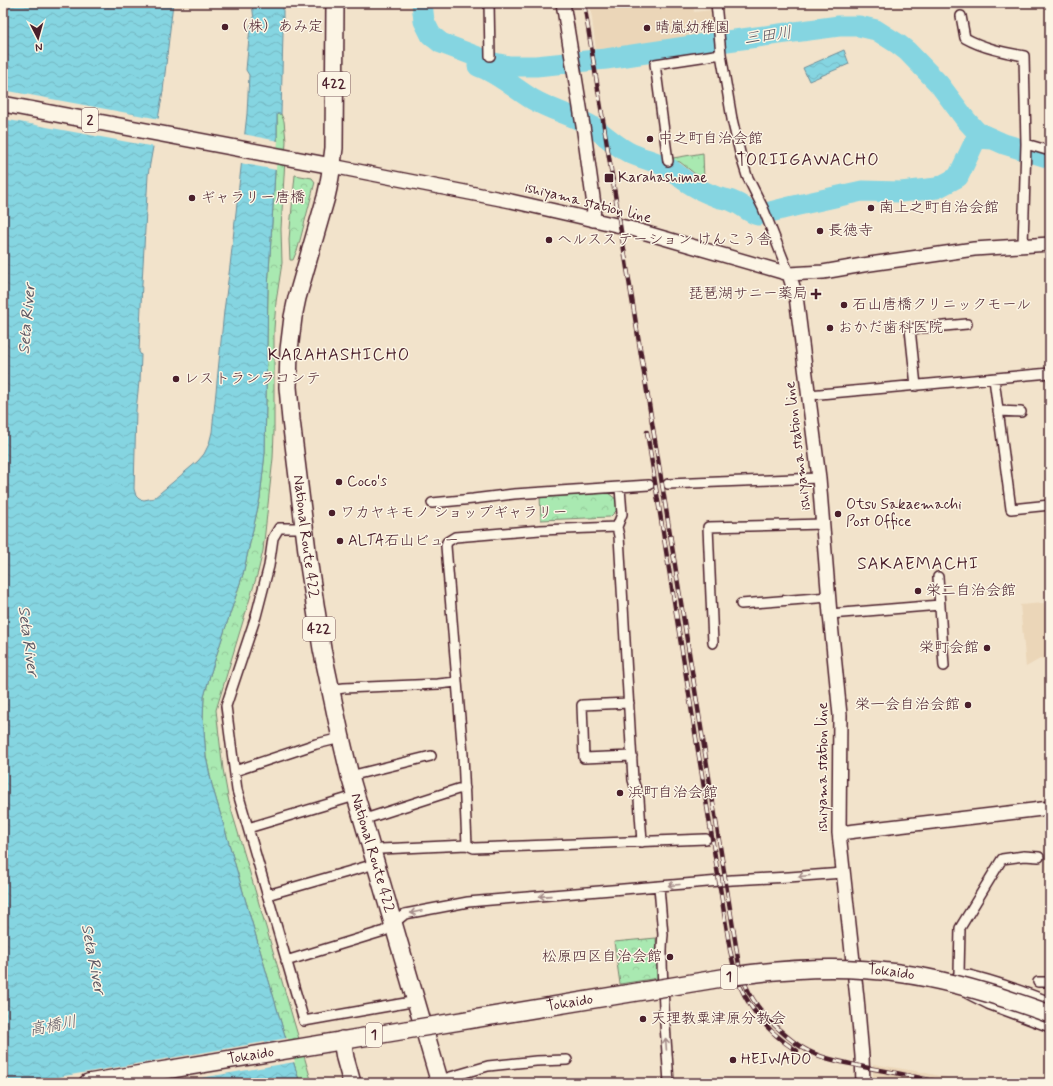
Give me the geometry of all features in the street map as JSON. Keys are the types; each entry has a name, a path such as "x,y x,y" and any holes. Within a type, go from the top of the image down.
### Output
{"highway":[{"name":"National Route 422","path":"335,3 334,148 326,197 293,317 289,350 288,381 290,420 321,642 330,690 355,796 440,1081"},
{"name":"Tokaido","path":"88,1083 766,971 845,968 883,971 939,980 1002,997 1050,1014"},
{"path":"342,1040 352,1083"}],"main road":[{"path":"564,3 594,205 593,220"},
{"name":"2","path":"3,104 332,166"},
{"name":"ishiyama station line","path":"332,166 518,202 629,228 789,274 796,296 819,478 840,715 839,833 859,1012 864,1083"},
{"path":"789,274 823,272 974,249 1050,244"},
{"path":"839,833 1050,808"}],"street":[{"path":"489,3 490,56"},
{"path":"716,3 721,51 732,119 743,163 747,176 766,213 789,274"},
{"path":"961,16 965,38 998,52 1024,56 1026,145 1023,246"},
{"path":"668,161 655,64 721,51"},
{"path":"1026,145 1050,151"},
{"path":"916,386 910,329 967,324"},
{"path":"809,395 1050,373"},
{"path":"994,379 1011,509 1050,505"},
{"path":"998,411 1020,412"},
{"path":"668,484 819,478"},
{"path":"432,503 514,494 649,485"},
{"path":"620,488 622,514 617,527 619,536 633,780 639,799 642,842"},
{"path":"714,642 708,527 823,524"},
{"path":"467,845 463,755 446,546 447,542 455,538 540,530 617,527"},
{"path":"305,528 279,528 273,538 269,566 256,616 226,706 237,790 304,1020 417,1001"},
{"path":"938,577 944,666"},
{"path":"741,604 829,597"},
{"path":"830,614 940,605"},
{"path":"330,690 457,682"},
{"path":"629,703 582,705 584,758 632,756"},
{"path":"235,772 316,744 341,738"},
{"path":"350,776 431,756"},
{"path":"362,820 465,788"},
{"path":"248,828 355,796"},
{"path":"267,895 373,857 380,849 467,845 474,848 706,839"},
{"path":"1039,856 1002,858 960,928 957,978 970,995 988,1004 1050,1027"},
{"path":"286,961 384,931 405,914 468,902 843,872"},
{"path":"659,886 663,935 663,988 669,1083"},
{"path":"424,1027 783,969 813,968 898,971 926,976 957,978 976,976 1050,1002"},
{"path":"1038,982 1050,982"},
{"path":"440,1081 488,1066 536,1061 567,1060"}],"shaded area":[{"path":"590,3 693,3 694,12 712,10 714,34 663,43 596,50"},
{"path":"1044,603 1045,608 1050,608 1050,657 1040,659 1026,667 1020,605"},
{"path":"873,1064 921,1072 971,1083 895,1083 873,1078"}],"green space":[{"path":"277,114 281,114 284,121 286,141 281,229 282,263 276,302 274,329 273,458 263,551 216,710 223,769 229,802 312,1083 300,1083 282,1026 212,785 206,757 203,718 204,697 243,574 260,498 265,453 268,288 277,139"},
{"path":"703,153 704,181 680,162 674,161 673,158"},
{"path":"295,175 312,178 315,182 298,248 293,260 290,260 289,239"},
{"path":"608,493 616,499 617,510 610,517 541,520 540,496 548,497"},
{"path":"656,938 658,978 620,984 614,942"}],"water":[{"path":"3,3 173,3 163,91 148,175 139,352 141,355 140,382 136,410 134,489 136,496 139,499 144,500 154,498 198,461 204,454 209,444 212,432 224,311 247,114 249,75 246,70 250,27 254,20 252,3 283,3 281,114 277,114 277,139 268,288 265,453 260,498 243,574 204,697 203,718 206,757 212,785 300,1083 3,1083"},
{"path":"844,50 849,64 809,81 803,68"}],"pier":[{"path":"3,90 160,119 155,147 3,119"},
{"path":"243,134 278,141 276,170 240,163"},
{"path":"288,1038 295,1062 172,1083 23,1083"}],"waterway":[{"name":"三田川","path":"422,3 424,21 431,35 441,43 494,63 509,66 536,66 606,59 839,26 859,26 876,30 907,51 939,84 977,132 1004,144 1050,158"},
{"path":"478,66 499,77 525,95 547,107 578,119 593,127 628,152 665,166 687,182 705,192 732,201 758,215 862,191 901,192 937,188 958,177 975,141 979,138 992,139"}],"railway":[{"path":"584,3 741,973 751,996 772,1023 794,1042 810,1052 832,1060 941,1083"},
{"path":"647,432 730,950 734,967"},
{"path":"740,986 750,1005 771,1031 797,1051"}],"place":[{"name":"（株）あみ定","path":"225,27"},
{"name":"晴嵐幼稚園","path":"647,28"},
{"name":"中之町自治会館","path":"650,139"},
{"name":"Karahashimae","path":"609,178"},
{"name":"ギャラリー唐橋","path":"192,198"},
{"name":"南上之町自治会館","path":"871,208"},
{"name":"長徳寺","path":"820,231"},
{"name":"ヘルスステーション けんこう舎","path":"549,240"},
{"name":"琵琶湖サニー薬局","path":"816,294"},
{"name":"石山唐橋クリニックモール","path":"844,305"},
{"name":"おかだ歯科医院","path":"830,328"},
{"name":"レストランラコンテ","path":"176,379"},
{"name":"Coco's","path":"339,482"},
{"name":"ワカヤキモノ ショップギャラリー","path":"332,513"},
{"name":"Otsu Sakaemachi Post Office","path":"838,514"},
{"name":"ALTA石山ビュー","path":"340,541"},
{"name":"栄二自治会館","path":"918,591"},
{"name":"栄町会館","path":"987,648"},
{"name":"栄一会自治会館","path":"968,705"},
{"name":"浜町自治会館","path":"620,793"},
{"name":"松原四区自治会館","path":"670,957"},
{"name":"天理教粟津原分教会","path":"643,1019"},
{"name":"HEIWADO","path":"733,1060"}],"district":[{"name":"TORIIGAWACHO","path":"808,160"},
{"name":"KARAHASHICHO","path":"339,355"},
{"name":"SAKAEMACHI","path":"918,564"}],"water label":[{"name":"Seta River","path":"27,319"},
{"name":"Seta River","path":"28,641"},
{"name":"Seta River","path":"93,959"},
{"name":"高橋川","path":"53,1026"}]}
